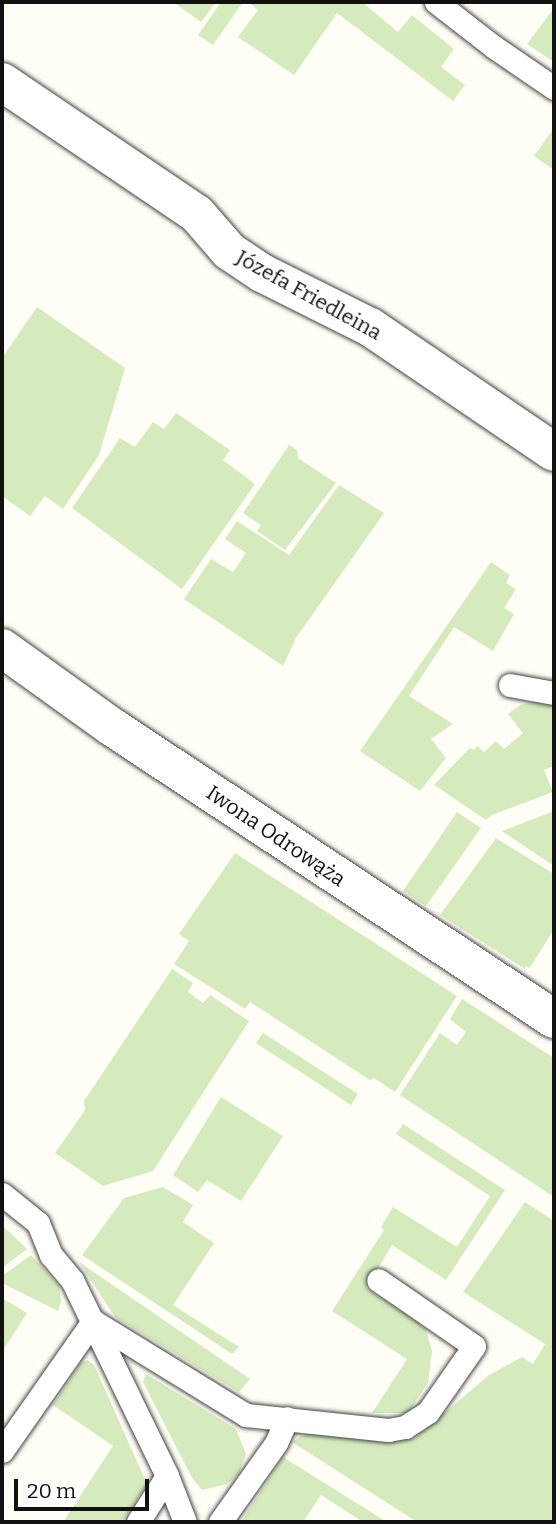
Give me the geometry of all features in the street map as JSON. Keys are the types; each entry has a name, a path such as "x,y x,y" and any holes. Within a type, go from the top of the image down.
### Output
{"street":[{"name":"Józefa Friedleina","path":"2,82 197,214 229,251 262,273 370,327 554,452"},
{"name":"Iwona Odrowąża","path":"2,648 112,727 554,1018"}],"lane":[{"path":"436,2 554,88"},
{"path":"510,685 554,693"},
{"path":"2,1194 38,1223 51,1255 72,1280 167,1476 186,1522"},
{"path":"93,1321 246,1415 388,1430 405,1427 428,1412 474,1346 378,1280"},
{"path":"2,1451 93,1321"},
{"path":"220,1522 276,1443 287,1418"},
{"path":"138,1522 167,1476"}],"green space":[{"path":"173,2 216,2 201,22"},
{"path":"221,2 243,2 213,45 198,35"},
{"path":"248,2 362,2 398,32 412,15 454,49 441,67 465,85 453,101 337,13 294,75 238,37 258,10"},
{"path":"554,8 554,62 527,44"},
{"path":"554,128 554,170 534,156"},
{"path":"37,307 125,368 99,455 63,509 45,496 30,516 2,496 2,358"},
{"path":"176,413 230,450 223,460 255,484 182,589 72,508 120,438 135,447 153,422 164,429"},
{"path":"289,445 297,450 298,458 336,483 285,550 257,531 261,525 243,513"},
{"path":"339,485 384,513 296,638 283,666 184,599 211,559 233,572 246,553 225,539 237,521 289,555"},
{"path":"491,562 510,575 506,583 516,589 504,608 514,614 493,651 454,627 409,696 453,724 431,739 446,758 420,791 360,751"},
{"path":"539,701 554,705 554,766 544,770 553,792 492,815 486,820 434,785 470,748 473,750 478,746 484,752 496,741 504,749 523,733 508,714 520,705"},
{"path":"554,811 554,866 502,831"},
{"path":"457,812 481,828 426,906 403,891"},
{"path":"496,838 554,874 554,929 530,968 526,966 525,969 440,915"},
{"path":"235,853 457,996 395,1092 374,1078 370,1080 250,1002 245,1009 174,964 189,941 179,934"},
{"path":"172,969 193,983 188,992 203,1003 210,995 249,1021 153,1171 103,1186 55,1153 85,1110 84,1101"},
{"path":"462,999 554,1058 554,1197 400,1095 440,1033 457,1045 466,1032 450,1019"},
{"path":"263,1033 358,1094 351,1105 256,1043"},
{"path":"221,1097 283,1136 241,1201 207,1180 198,1192 173,1175"},
{"path":"403,1124 505,1190 446,1280 392,1245 366,1288 419,1323 426,1330 432,1351 428,1383 408,1413 372,1413 407,1359 332,1311 384,1230 381,1227 393,1207 457,1247 490,1196 396,1134"},
{"path":"163,1187 193,1205 183,1222 214,1243 173,1305 239,1347 232,1354 82,1255 124,1198"},
{"path":"525,1202 554,1221 554,1522 417,1522 292,1442 301,1436 321,1433 391,1441 415,1438 489,1375 522,1357 533,1364 545,1344 463,1292"},
{"path":"2,1225 27,1249 2,1268"},
{"path":"31,1255 59,1286 61,1301 58,1311 2,1283 2,1276"},
{"path":"79,1262 250,1379 239,1392 115,1317"},
{"path":"2,1298 27,1313 2,1352"},
{"path":"87,1360 94,1365 147,1484 122,1522 63,1522 113,1446 53,1405 81,1363"},
{"path":"146,1374 236,1429 246,1454 238,1475 227,1484 202,1490 192,1478 143,1382"},
{"path":"283,1457 387,1522 363,1522 321,1495 303,1522 241,1522"}]}
